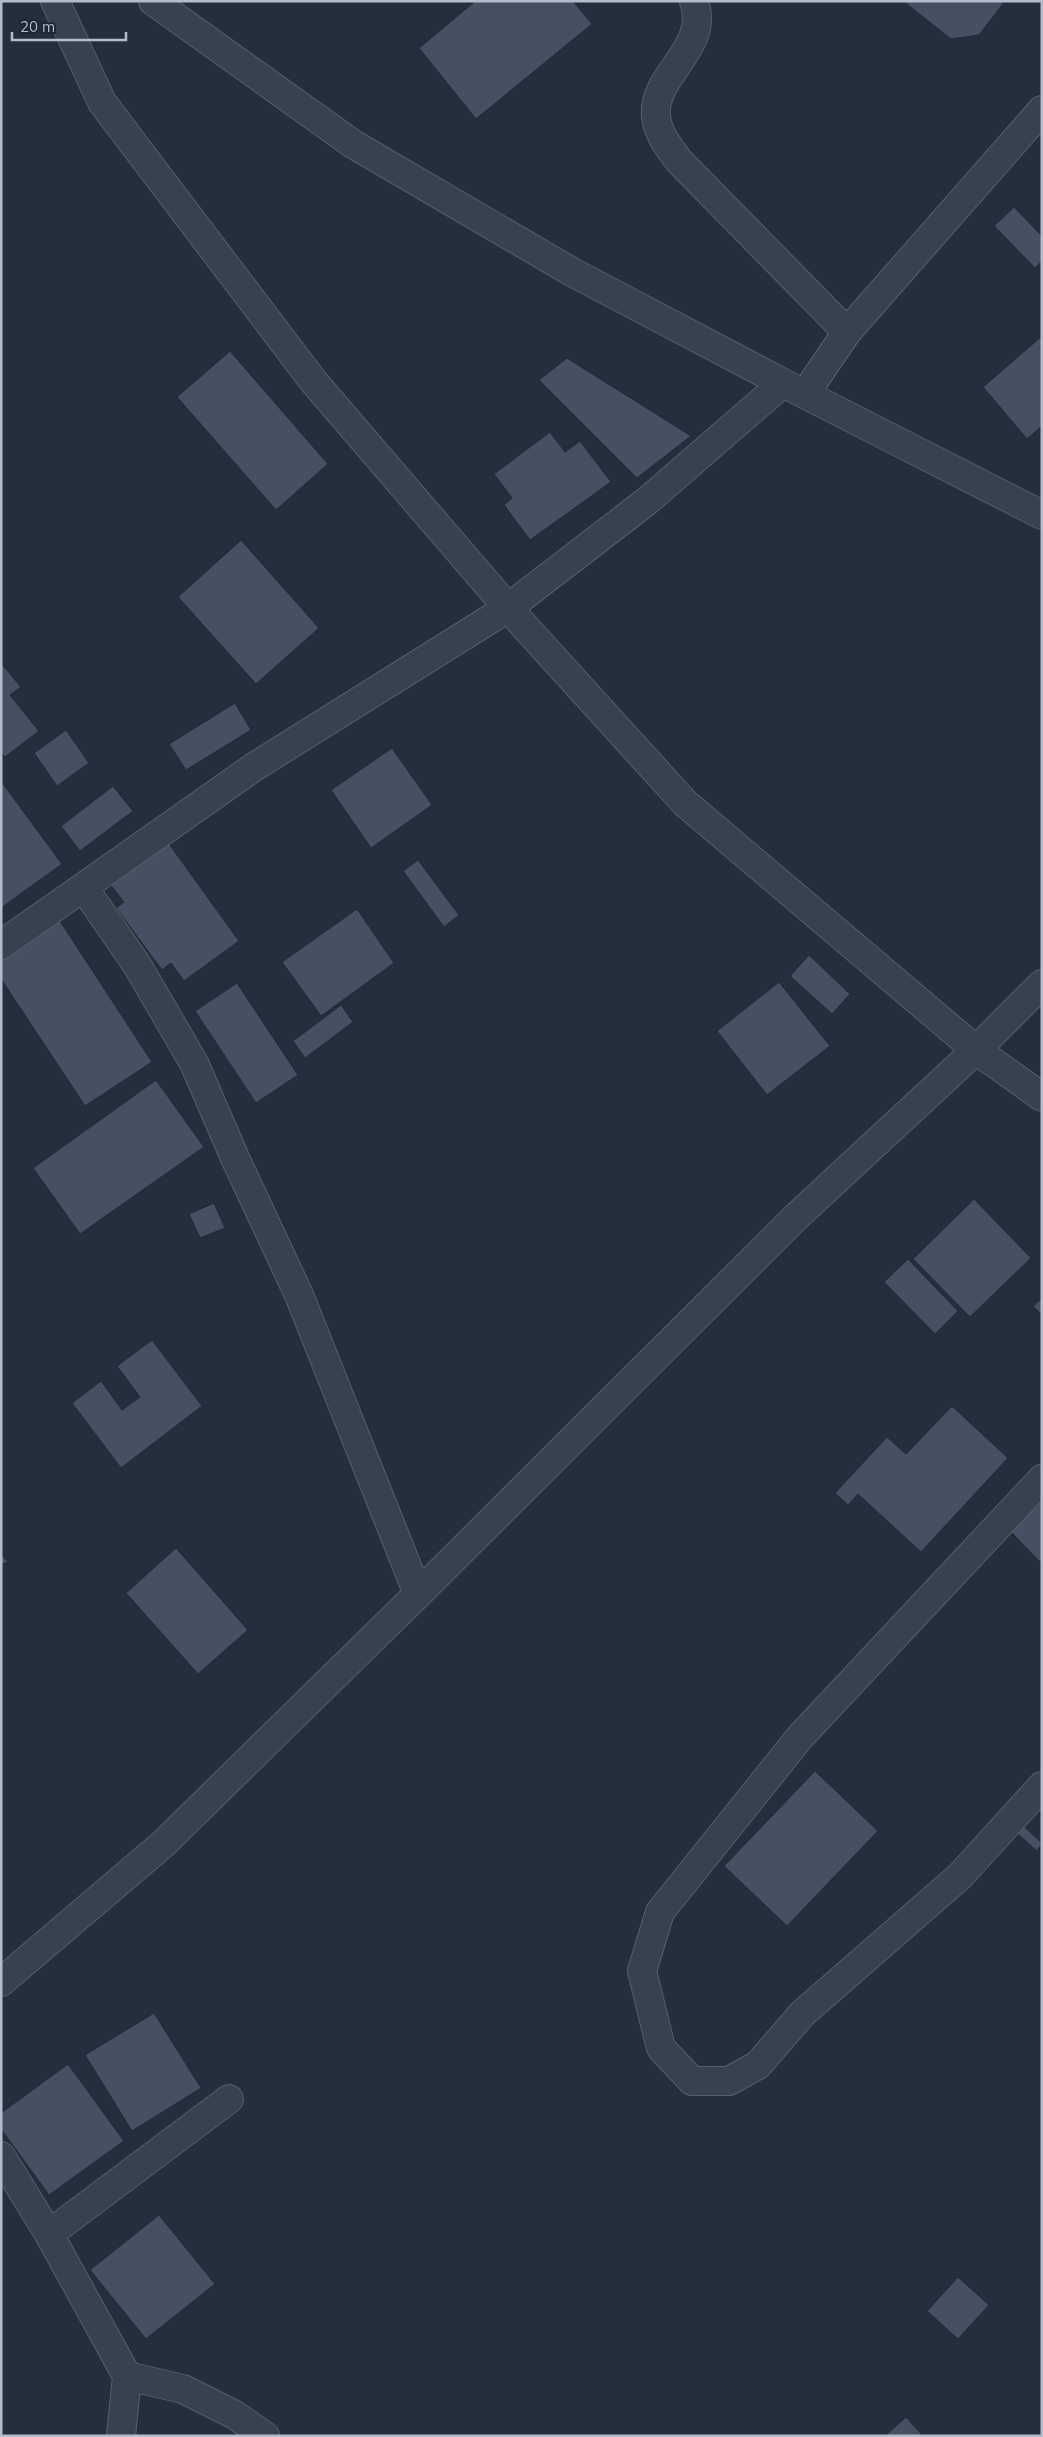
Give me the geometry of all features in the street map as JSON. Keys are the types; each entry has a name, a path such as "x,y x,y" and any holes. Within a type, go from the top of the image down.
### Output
{"street":[{"path":"55,1 102,102 314,382 508,608 685,803 976,1050 1042,1097"},
{"path":"153,1 353,144 572,272 794,389 1042,515"},
{"path":"694,1 699,14 697,31 658,97 656,117 664,140 679,161 847,332"},
{"path":"1,945 254,767 508,608 794,389 847,332 1042,110"},
{"path":"84,888 137,965 194,1063 234,1158 299,1295 418,1594"},
{"path":"1,1982 163,1844 418,1594 796,1217 976,1050 1042,984"},
{"path":"1042,1479 800,1737 660,1912 642,1971 661,2048 692,2081 729,2081 758,2065 802,2014 960,1876 1042,1786"},
{"path":"49,2234 228,2098"},
{"path":"1,2156 49,2234 126,2376 121,2436"},
{"path":"126,2376 183,2389 235,2415 266,2436"}],"building":[{"path":"473,1 573,1 592,24 476,119 419,48 473,3"},
{"path":"903,1 1005,1 979,35 951,39"},
{"path":"1014,207 1042,236 1042,261 1035,268 994,226"},
{"path":"1042,336 1042,426 1027,439 983,387"},
{"path":"230,351 328,464 276,510 177,397"},
{"path":"567,358 691,436 637,478 539,380"},
{"path":"550,432 565,452 580,441 611,482 530,540 504,505 512,498 494,474"},
{"path":"241,540 319,628 256,684 178,597"},
{"path":"1,663 21,687 10,695 39,731 5,757 1,753"},
{"path":"235,703 251,730 186,770 169,744"},
{"path":"66,730 89,763 57,786 34,753"},
{"path":"392,748 432,805 371,848 331,790"},
{"path":"1,781 62,864 1,908"},
{"path":"113,786 133,811 80,851 61,826"},
{"path":"167,841 239,941 184,981 171,963 162,970 116,908 124,902 109,883"},
{"path":"418,860 459,915 444,927 403,871"},
{"path":"357,909 394,963 321,1016 282,962"},
{"path":"60,921 152,1062 85,1106 1,979 1,959"},
{"path":"809,955 850,994 832,1014 790,976"},
{"path":"779,982 830,1046 767,1095 717,1031"},
{"path":"237,983 298,1075 256,1103 195,1011"},
{"path":"341,1005 353,1022 305,1058 293,1041"},
{"path":"156,1080 204,1147 80,1234 33,1168"},
{"path":"974,1199 1031,1258 970,1317 913,1259"},
{"path":"214,1203 225,1228 200,1238 189,1214"},
{"path":"908,1259 958,1311 935,1334 884,1282"},
{"path":"1042,1298 1042,1315 1033,1306"},
{"path":"152,1340 202,1406 121,1468 72,1403 101,1381 122,1410 140,1397 117,1366"},
{"path":"952,1406 1008,1458 921,1552 858,1494 848,1505 835,1493 887,1437 906,1454"},
{"path":"1042,1499 1042,1564 1009,1530"},
{"path":"176,1548 248,1630 198,1674 126,1593"},
{"path":"1,1554 8,1562 1,1565"},
{"path":"815,1771 878,1831 787,1926 724,1866"},
{"path":"1018,1821 1042,1843 1037,1851 1012,1829"},
{"path":"154,2013 201,2088 132,2131 85,2055"},
{"path":"68,2064 124,2141 49,2195 1,2129 1,2113"},
{"path":"159,2215 215,2284 146,2339 90,2270"},
{"path":"958,2277 989,2305 958,2339 927,2311"},
{"path":"906,2417 923,2436 889,2436 887,2434"}]}
